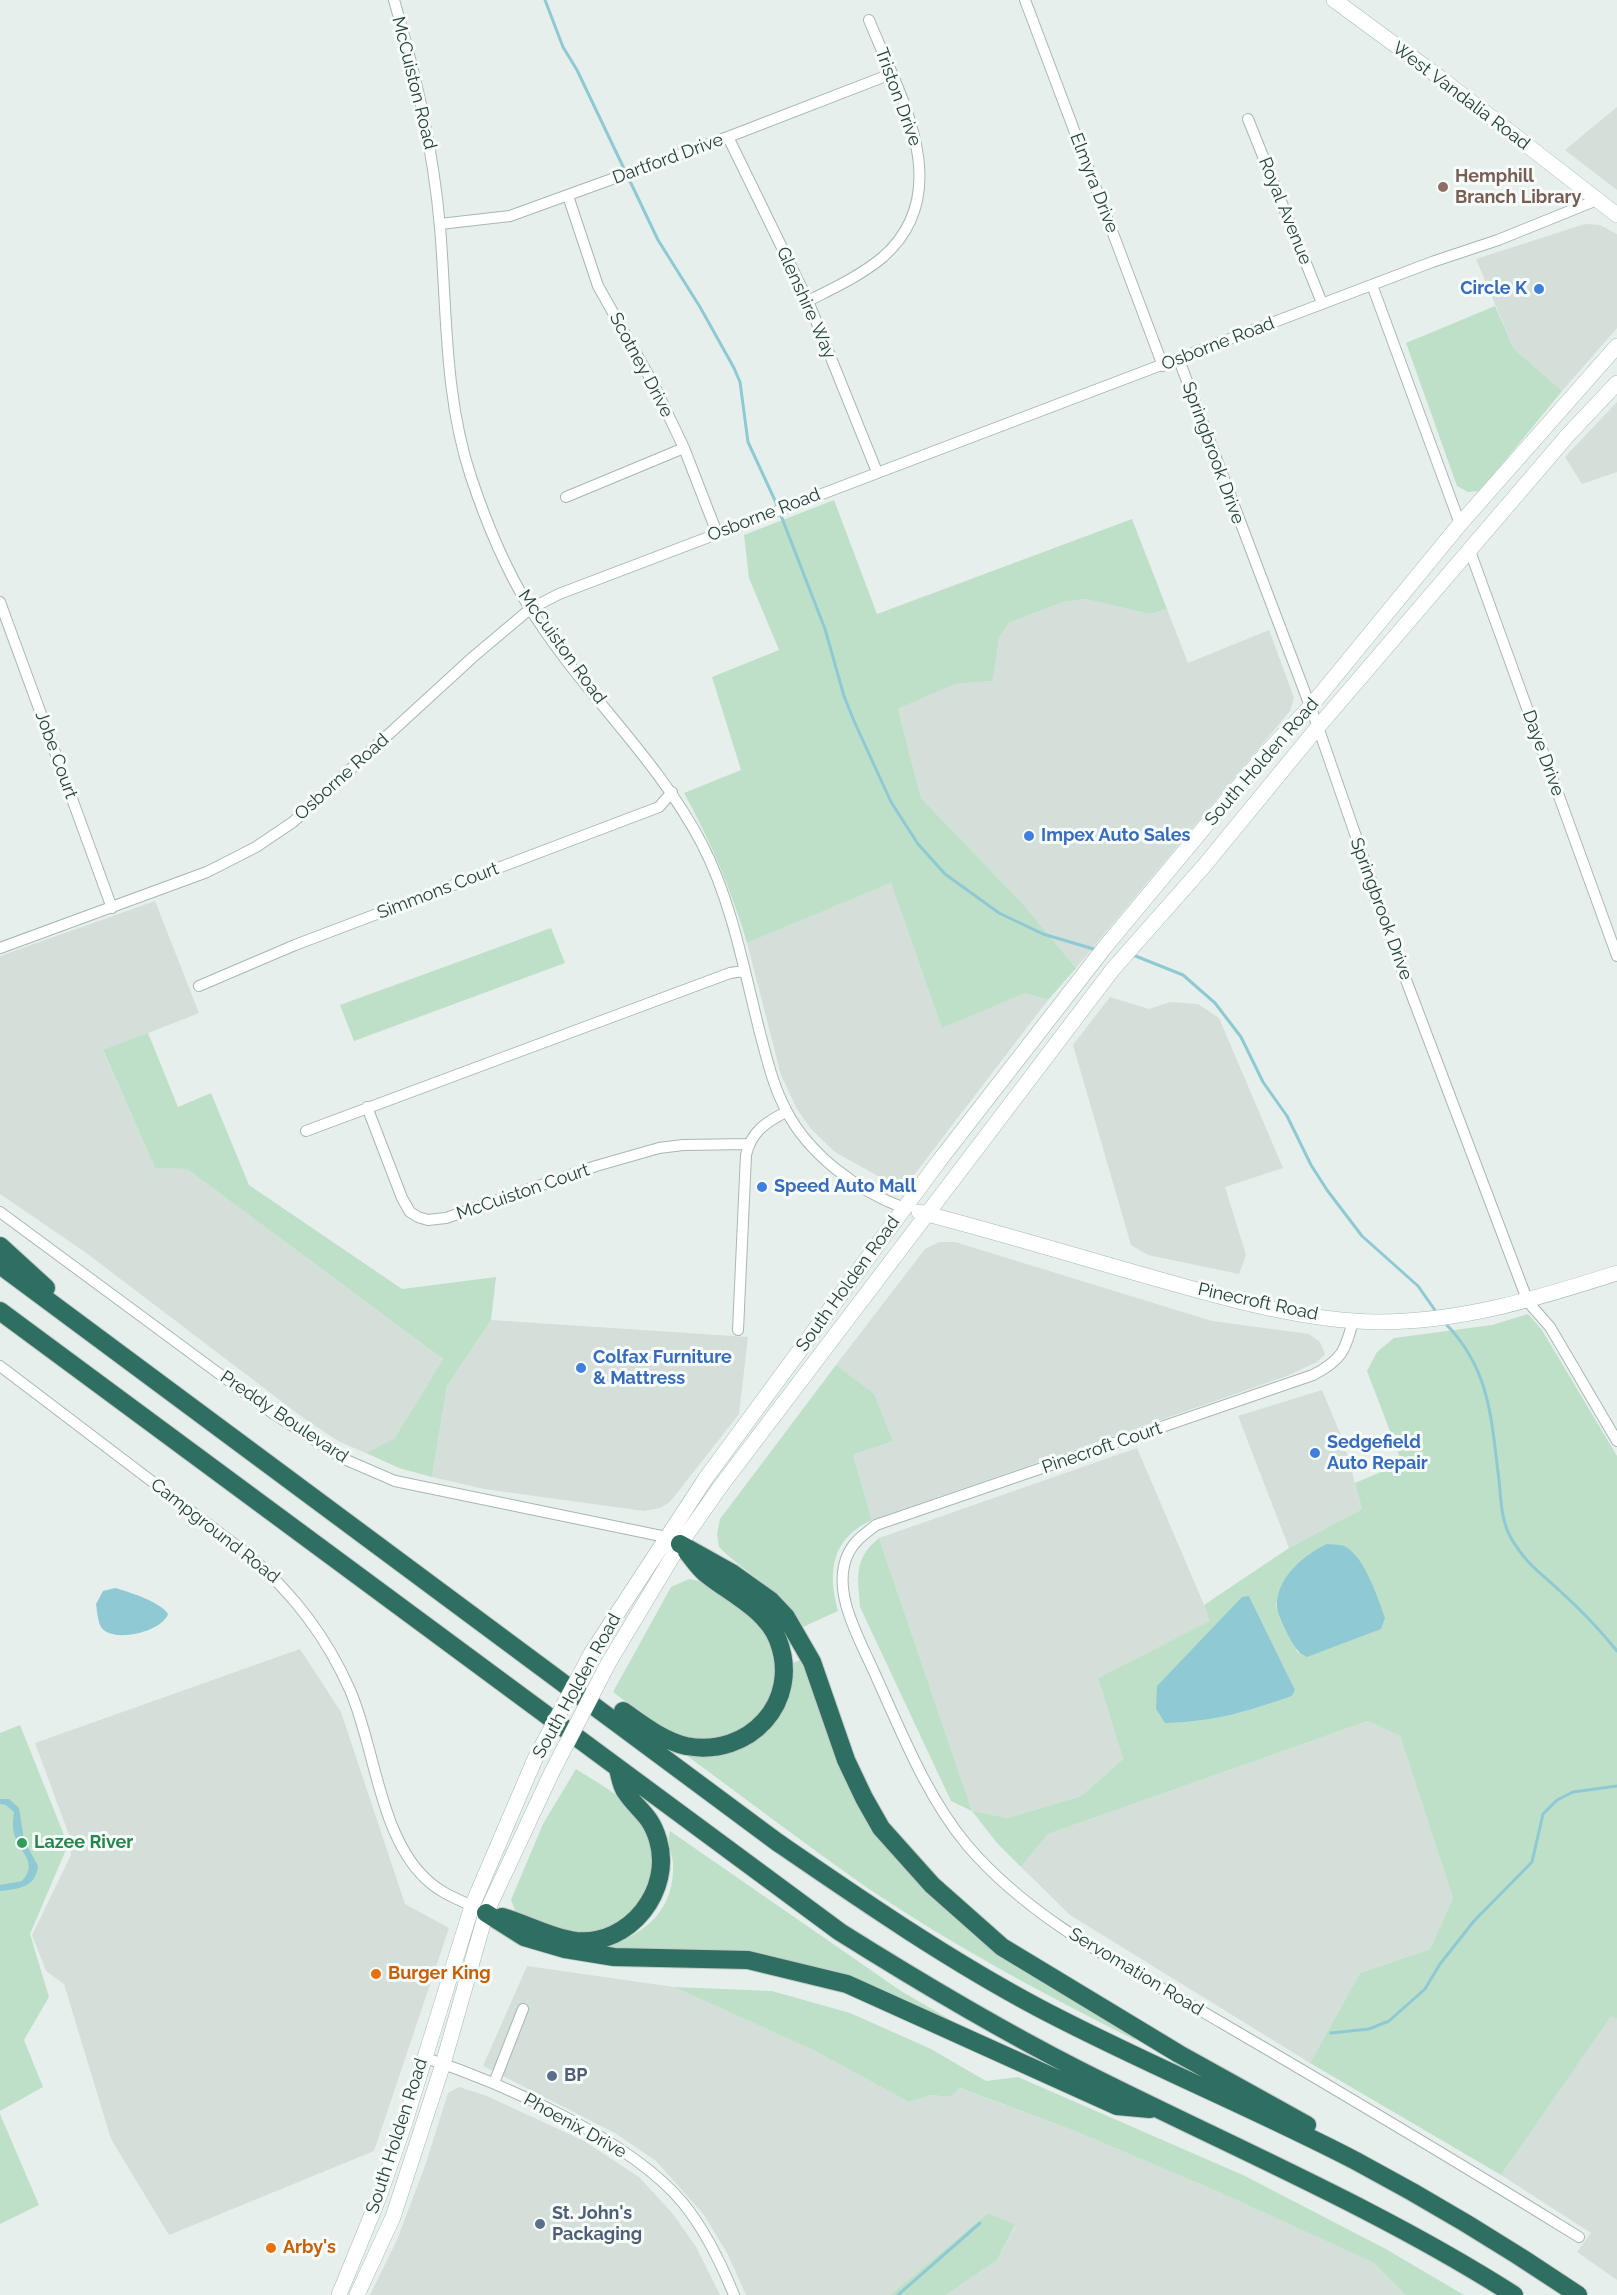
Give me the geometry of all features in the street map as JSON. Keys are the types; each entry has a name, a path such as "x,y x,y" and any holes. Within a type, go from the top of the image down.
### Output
{"highway":[{"path":"0,1246 20,1262 85,1328"},
{"path":"0,1265 572,1687 777,1842 904,1929 967,1968 1094,2035 1356,2161 1502,2243 1578,2295"},
{"path":"0,1311 840,1932 910,1977 996,2026 1402,2228 1514,2295"},
{"path":"572,1687 599,1695 659,1735 684,1746 705,1748 729,1746 761,1726 772,1712 784,1676 778,1638 757,1612 704,1572 673,1539"},
{"path":"673,1539 741,1579 770,1600 786,1617 812,1662 846,1760 864,1798 881,1828 932,1885 1002,1947 1179,2054 1328,2137 1356,2161"},
{"path":"479,1909 524,1923 563,1939 579,1941 610,1936 637,1918 653,1898 661,1875 661,1854 653,1828 645,1814 624,1791 618,1769"},
{"path":"479,1909 524,1937 564,1949 614,1957 748,1960 847,1984 1117,2106 1164,2110"}],"main road":[{"name":"West Vandalia Road","path":"1334,0 1439,77 1617,214"},
{"name":"South Holden Road","path":"339,2295 379,2197 423,2057 535,1759 592,1652 904,1208 1105,947 1268,752 1310,707 1460,524 1617,346"},
{"name":"South Holden Road","path":"357,2295 393,2217 443,2064 479,1909 673,1539 723,1483 824,1353 1113,969 1204,866 1318,727 1568,435 1617,383"},
{"name":"Pinecroft Road","path":"904,1208 1216,1295 1290,1311 1353,1321 1443,1317 1528,1302 1617,1273"}],"street":[{"name":"McCuiston Road","path":"394,0 429,133 440,224 452,393 459,437 498,549 530,609 672,792 714,870 768,1063 786,1112 808,1142 832,1165 882,1200 904,1208"},
{"name":"Elmyra Drive","path":"1024,0 1163,366"},
{"name":"Triston Drive","path":"807,301 856,276 884,256 914,214 921,176 919,151 869,20"},
{"name":"Dartford Drive","path":"440,224 510,216 728,137 891,74"},
{"name":"Royal Avenue","path":"1248,119 1322,303"},
{"name":"Glenshire Way","path":"728,137 807,301 877,472"},
{"name":"Scotney Drive","path":"568,196 598,286 654,385 684,448 717,533"},
{"name":"Osborne Road","path":"0,948 207,872 256,846 293,822 473,657 530,609 560,594 877,472 1179,360 1322,303 1498,240 1597,200"},
{"path":"1372,285 1460,524"},
{"name":"Springbrook Drive","path":"1179,360 1318,727 1403,972 1528,1302 1550,1327 1617,1441"},
{"path":"566,497 684,448"},
{"name":"Daye Drive","path":"1470,551 1617,956"},
{"name":"Jobe Court","path":"0,602 112,908"},
{"name":"Simmons Court","path":"199,986 295,945 659,807 672,792"},
{"path":"306,1131 730,973 744,971"},
{"name":"McCuiston Court","path":"368,1107 402,1198 410,1212 428,1220 454,1216 596,1166 659,1148 683,1144 748,1144"},
{"path":"738,1330 745,1166 748,1144 757,1131 786,1112"},
{"name":"Preddy Boulevard","path":"0,1212 271,1412 357,1466 395,1481 673,1539"},
{"name":"Pinecroft Court","path":"844,1570 848,1552 859,1538 876,1525 1313,1376 1333,1365 1344,1351 1353,1321"},
{"name":"Campground Road","path":"0,1366 250,1556 282,1584 310,1617 351,1692 400,1844 424,1877 442,1892 479,1909"},
{"name":"Servomation Road","path":"844,1570 844,1594 853,1625 917,1766 948,1820 998,1878 1070,1933 1427,2144 1579,2237"},
{"path":"494,2083 523,2009"},
{"name":"Phoenix Drive","path":"423,2057 494,2083 609,2142 682,2202 702,2230 734,2295"}],"shaded area":[{"path":"1617,107 1617,190 1565,150"},
{"path":"1585,224 1600,225 1617,234 1617,328 1562,391 1514,349 1476,259"},
{"path":"1617,402 1617,472 1582,484 1565,457"},
{"path":"1085,599 1150,614 1167,609 1188,663 1269,630 1294,698 1290,711 1076,968 1023,904 921,798 898,709 955,684 993,681 999,638 1009,623 1063,602"},
{"path":"891,883 942,1027 1025,993 1048,1000 914,1175 896,1182 885,1180 835,1152 811,1129 797,1109 781,1075 747,943"},
{"path":"155,901 199,1013 103,1051 155,1168 187,1169 443,1359 395,1439 366,1453 340,1442 306,1420 85,1252 0,1194 0,956"},
{"path":"1110,997 1149,1009 1170,1002 1198,1004 1219,1018 1283,1168 1225,1187 1246,1255 1239,1274 1148,1255 1131,1245 1073,1045"},
{"path":"939,1242 955,1242 1212,1321 1309,1334 1320,1342 1325,1354 1317,1362 1287,1376 872,1520 853,1455 893,1441 874,1395 836,1365 925,1249"},
{"path":"491,1320 748,1337 739,1414 670,1502 660,1508 644,1511 484,1489 432,1477 447,1386"},
{"path":"1322,1390 1344,1443 1362,1509 1289,1548 1238,1416"},
{"path":"1137,1448 1211,1621 1098,1678 1123,1759 1081,1796 1008,1818 972,1811 879,1538"},
{"path":"300,1649 341,1712 405,1904 449,1928 374,2151 169,2235 111,2139 64,1984 46,1971 32,1935 71,1855 69,1835 35,1743"},
{"path":"1368,1721 1400,1736 1453,1898 1430,1949 1360,1973 1310,2063 1070,1915 1021,1867 1048,1834"},
{"path":"527,1966 674,1987 815,2051 909,2102 931,2095 950,2097 959,2088 1075,2131 1219,2192 1374,2263 1406,2295 946,2295 997,2260 1015,2226 988,2213 890,2295 746,2295 727,2253 704,2215 656,2161 615,2133 483,2066"},
{"path":"1611,2015 1617,2019 1617,2280 1577,2252 1591,2233 1501,2175"},
{"path":"459,2087 487,2096 584,2141 639,2177 673,2214 696,2247 720,2295 370,2295 397,2240 426,2163 448,2093"}],"green space":[{"path":"1495,306 1514,349 1562,391 1480,491 1468,492 1457,486 1406,343"},
{"path":"834,500 877,614 1132,519 1167,609 1150,614 1085,599 1063,602 1009,623 999,638 993,681 955,684 898,709 921,798 1023,904 1076,968 1048,1000 1025,993 942,1028 891,883 747,943 720,866 684,793 741,770 712,677 779,650 749,578 744,535"},
{"path":"551,928 565,963 354,1041 340,1005"},
{"path":"148,1033 178,1107 211,1093 249,1185 402,1289 496,1277 491,1320 447,1386 432,1477 399,1468 366,1453 395,1438 443,1359 187,1169 155,1168 103,1050"},
{"path":"1528,1314 1542,1330 1617,1456 1617,2019 1611,2016 1501,2175 1310,2063 1360,1973 1430,1949 1453,1898 1400,1736 1368,1721 1048,1834 1021,1867 997,1843 972,1811 1008,1818 1081,1796 1123,1759 1098,1678 1210,1621 1204,1605 1289,1548 1362,1509 1355,1483 1402,1463 1367,1371 1377,1352 1394,1338 1492,1325","holes":["1352,1551 1375,1590 1298,1653 1280,1619 1276,1604","1249,1596 1295,1690 1292,1696 1230,1715 1199,1721 1165,1723"]},
{"path":"836,1365 874,1394 893,1441 853,1455 872,1520 848,1536 836,1557 833,1582 838,1611 803,1627 795,1614 775,1593 719,1547 717,1534 720,1519"},
{"path":"879,1538 972,1811 951,1801 860,1607 858,1578 861,1561"},
{"path":"689,1579 704,1582 758,1622 771,1641 776,1655 774,1693 751,1728 710,1742 671,1736 613,1692 671,1587"},
{"path":"800,1660 898,1859 1137,2037 1135,2040 998,1968 931,1929 843,1871 686,1755 730,1754 752,1743 770,1729 784,1708 791,1664"},
{"path":"20,1725 68,1845 30,1934 49,1997 24,2040 43,2087 0,2111 0,1733"},
{"path":"576,1769 630,1806 647,1832 653,1853 653,1873 648,1891 638,1908 624,1921 604,1929 581,1933 556,1929 516,1913 511,1900 543,1824"},
{"path":"670,1831 901,1991 973,2033 835,1974 607,1950 607,1946 621,1941 646,1926 664,1906 672,1879"},
{"path":"674,1987 772,1991 850,2013 931,2049 986,2081 1018,2077 1245,2176 1384,2248 1464,2295 1406,2295 1374,2263 1219,2192 1075,2131 960,2088 950,2097 931,2095 909,2102 815,2051"},
{"path":"0,2114 39,2205 0,2224"},
{"path":"988,2213 1015,2225 997,2260 946,2295 890,2295"}],"water":[{"path":"1327,1544 1340,1545 1353,1552 1370,1579 1385,1618 1381,1629 1307,1657 1297,1650 1291,1641 1279,1614 1277,1602 1279,1592 1288,1575 1302,1560"},
{"path":"115,1588 159,1605 168,1614 157,1626 147,1631 125,1635 107,1632 100,1625 96,1604 103,1591"},
{"path":"1249,1596 1295,1690 1292,1696 1230,1715 1199,1721 1165,1723 1156,1709 1157,1686 1242,1597"},
{"name":"Lazee River","path":"0,1799 9,1799 19,1808 24,1840 38,1866 34,1879 30,1883 19,1888 0,1891 0,1885 22,1881 27,1875 29,1864 14,1834 14,1812 6,1805 0,1804"}],"waterway":[{"path":"545,0 563,47 577,70 658,240 700,307 734,368 740,382 748,442 778,507"},
{"path":"780,513 825,629 844,696 854,721 891,802 918,844 945,874 999,913 1043,934 1097,950"},
{"path":"1133,955 1183,975 1215,1003 1241,1037 1263,1082 1287,1116 1311,1165 1327,1190 1362,1236 1418,1286 1437,1313"},
{"path":"1445,1323 1472,1359 1486,1396 1494,1436 1502,1510 1511,1538 1528,1561 1582,1612 1617,1651"},
{"path":"1331,2033 1369,2029 1389,2021 1425,1989 1440,1964 1474,1921 1532,1862 1543,1814 1557,1800 1573,1792 1617,1786"},
{"path":"898,2295 980,2223"}],"place":[{"name":"Hemphill Branch Library","path":"1443,187"},
{"name":"Circle K","path":"1539,289"},
{"name":"Impex Auto Sales","path":"1029,836"},
{"name":"Speed Auto Mall","path":"762,1187"},
{"name":"Colfax Furniture & Mattress","path":"581,1368"},
{"name":"Sedgefield Auto Repair","path":"1315,1453"},
{"name":"Lazee River","path":"22,1843"},
{"name":"Burger King","path":"376,1974"},
{"name":"BP","path":"552,2076"},
{"name":"St. John's Packaging","path":"540,2224"},
{"name":"Arby's","path":"271,2248"}]}
